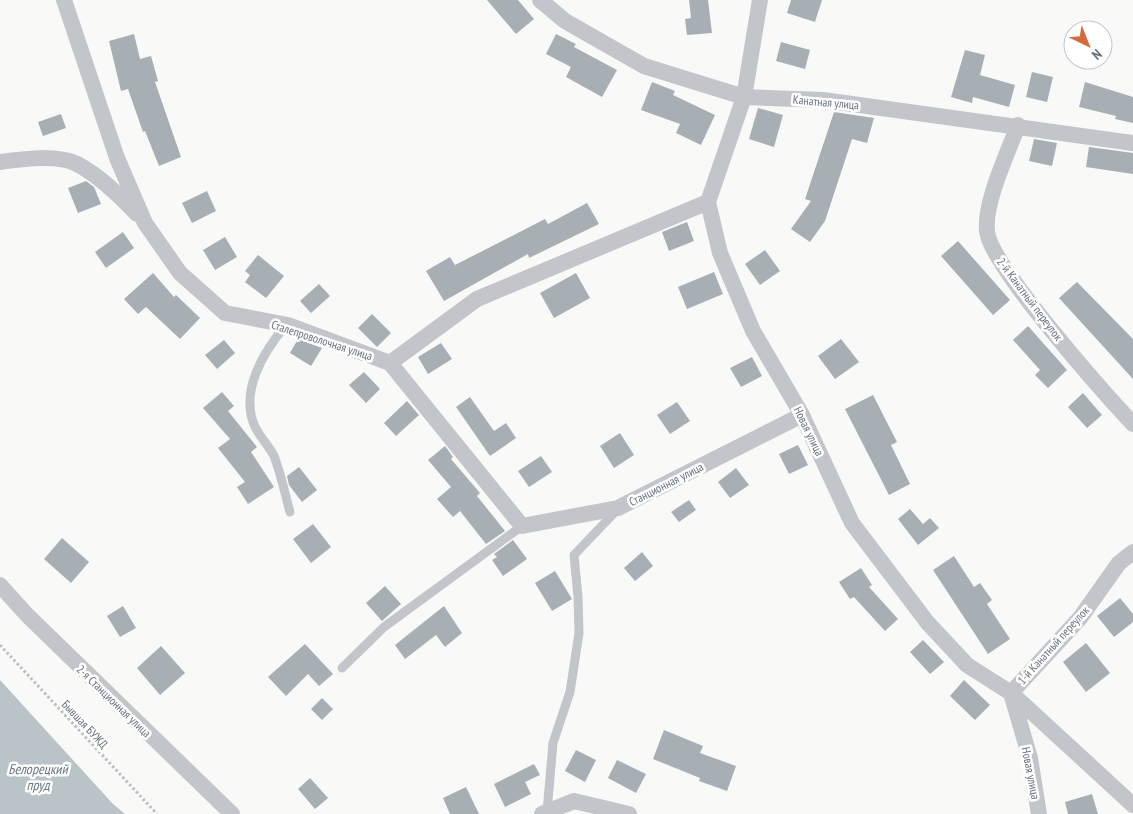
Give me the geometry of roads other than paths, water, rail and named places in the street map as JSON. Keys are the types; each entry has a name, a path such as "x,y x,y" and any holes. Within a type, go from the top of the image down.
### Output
{"street":[{"name":"Сталепроволочная улица","path":"64,0 117,158 145,223 180,273 225,313 286,325 390,362"},
{"name":"Канатная улица","path":"540,0 565,21 644,66 744,97 823,100 1133,143"},
{"path":"522,526 390,362 477,299 708,202 744,97 760,0"},
{"name":"2-й Канатный переулок","path":"1018,126 988,210 987,232 1001,264 1103,391 1133,424"},
{"path":"0,162 34,157 76,163 120,196 145,223"},
{"name":"Новая улица","path":"708,202 720,253 753,331 802,415 852,524 927,622 960,658 967,665 1011,693 1030,758 1039,814"},
{"name":"Станционная улица","path":"522,526 618,508 802,415"},
{"name":"1-й Канатный переулок","path":"1011,693 1080,618 1119,563 1133,552"},
{"name":"2-я Станционная улица","path":"0,585 27,615 232,814"},
{"path":"1011,693 1133,806"},
{"path":"544,813 574,801 629,814"}],"lane":[{"path":"286,325 270,344 259,363 254,379 251,407 254,426 274,456 290,512"},
{"path":"544,813 553,744 570,692 579,633 574,555 618,508"},
{"path":"342,668 384,627 522,526"}],"water":[{"name":"Белорецкий пруд","path":"0,680 113,804 125,814 0,814"}]}
